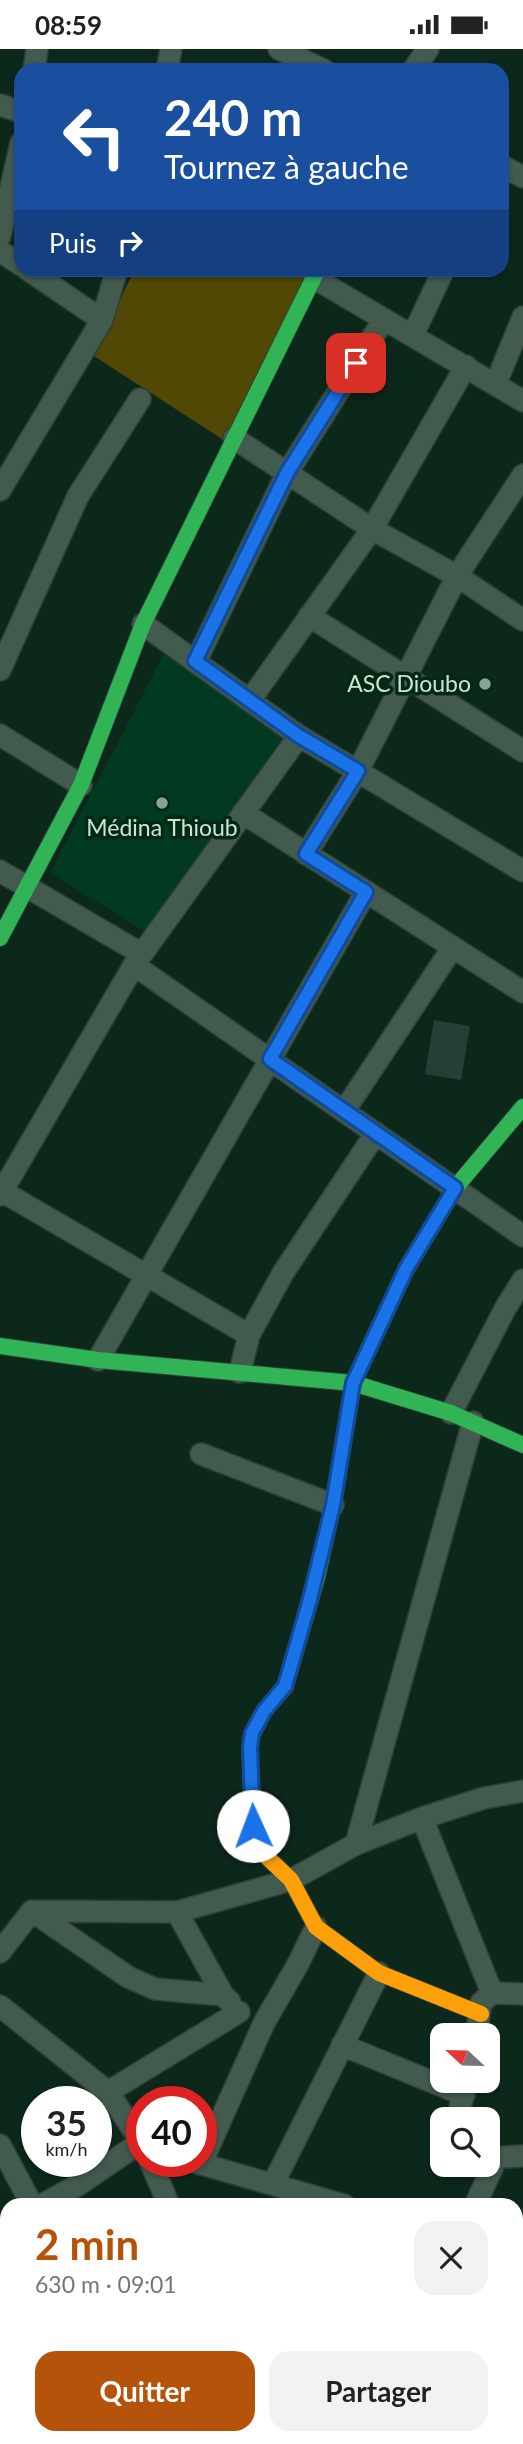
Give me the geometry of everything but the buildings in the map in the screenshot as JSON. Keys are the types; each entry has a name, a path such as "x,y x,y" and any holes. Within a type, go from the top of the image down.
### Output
{"street":[{"path":"279,49 312,62"},
{"path":"0,236 14,174"},
{"path":"39,277 102,320"},
{"path":"0,490 102,320 115,277"},
{"path":"0,938 81,785 143,624 314,277"},
{"path":"321,277 384,319 523,401"},
{"path":"413,335 440,277"},
{"path":"496,383 523,317"},
{"path":"195,661 287,473 384,319"},
{"path":"250,700 372,529 466,366"},
{"path":"0,670 78,496 140,399"},
{"path":"234,438 372,529 457,576 523,620"},
{"path":"306,854 358,771 457,576 523,475"},
{"path":"309,616 523,751"},
{"path":"143,624 299,736 523,871"},
{"path":"0,735 81,785"},
{"path":"249,1335 1,1192 138,959 299,736"},
{"path":"243,813 523,992"},
{"path":"0,871 138,959 270,1059 523,1236"},
{"path":"98,1360 366,892"},
{"path":"344,1111 453,947"},
{"path":"481,2014 379,1973 316,1927 291,1880 267,1857 253,1826 250,1748 252,1733 264,1711 285,1686 317,1577 333,1505 353,1383 406,1269 455,1188 523,1107"},
{"path":"240,1372 249,1335 283,1273 376,1133"},
{"path":"452,1413 506,1307 523,1280"},
{"path":"0,1346 98,1360 353,1383 452,1413 523,1445"},
{"path":"356,1844 473,1422"},
{"path":"201,1454 333,1505"},
{"path":"32,1911 177,1912 291,1880 356,1844 422,1818 484,1798 523,1791"},
{"path":"422,1818 492,1993"},
{"path":"0,1952 32,1911"},
{"path":"32,1911 128,1977 155,1989 223,1995"},
{"path":"177,1912 223,1995 239,2012 264,2023"},
{"path":"217,2120 264,2023 316,1927"},
{"path":"272,2185 379,1973"},
{"path":"479,2023 481,2003 492,1993 523,1994"},
{"path":"0,2006 100,2086"},
{"path":"112,2090 239,2012"},
{"path":"342,2045 430,2076"},
{"path":"112,2098 126,2120"},
{"path":"0,2145 28,2198"},
{"path":"55,2198 126,2153"},
{"path":"500,2158 523,2156"},
{"path":"217,2169 316,2198"},
{"path":"157,2177 166,2198"},
{"path":"478,2198 486,2177"}],"shaded area":[{"path":"131,277 307,277 225,441 94,356"},
{"name":"Médina Thioub","path":"167,648 286,733 146,932 50,873"}],"traffic: fast":[{"path":"0,938 81,785 143,624 314,277"},
{"path":"252,1735 264,1711 285,1687 317,1577 333,1505 353,1383 406,1270 455,1188 523,1107"},
{"path":"0,1346 98,1360 353,1383 451,1413 523,1445"}],"traffic: slow":[{"path":"252,1735 250,1748 253,1826 267,1857 291,1880 316,1927 379,1973 481,2014"}],"place":[{"name":"ASC Dioubo","path":"485,684"},
{"name":"Médina Thioub","path":"162,803"}],"route":[{"path":"253,1826 250,1748 252,1733 264,1711 285,1686 317,1577 333,1505 353,1383 406,1269 455,1188 270,1059 366,892 306,854 358,771 299,736 195,661 287,473 356,363"}]}
